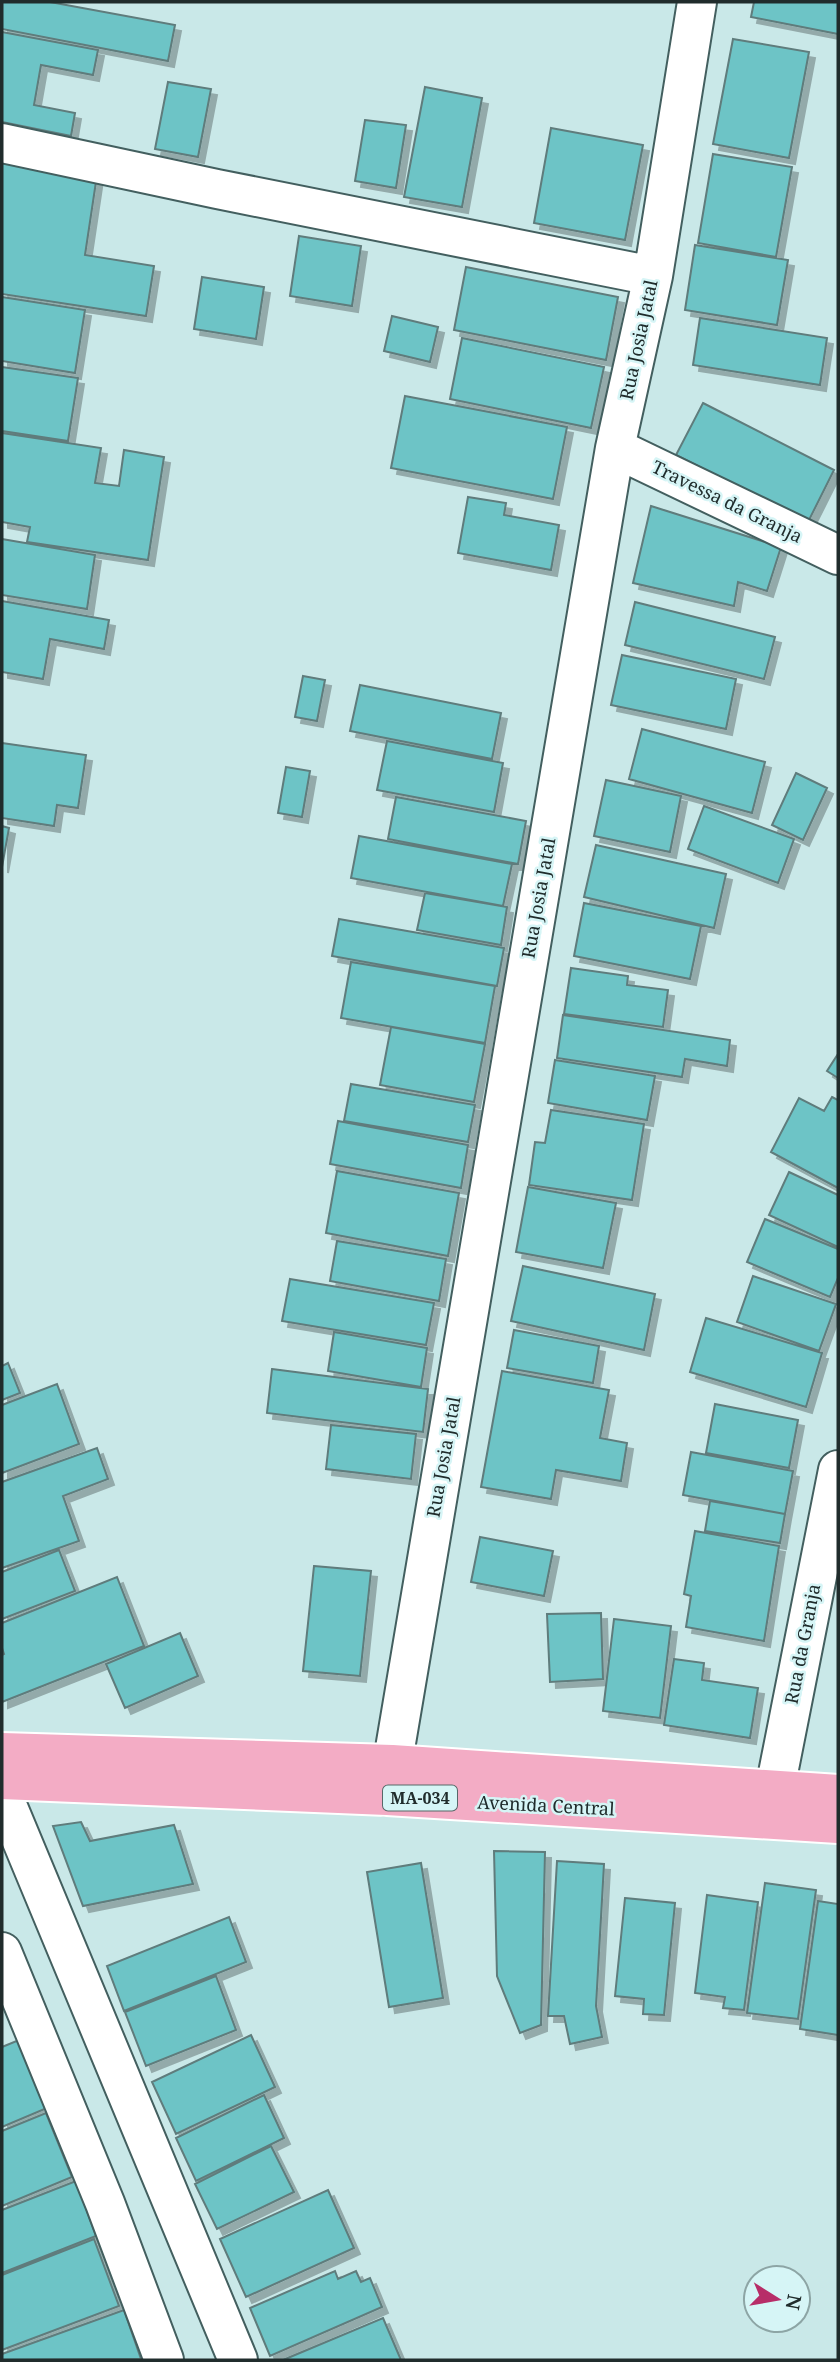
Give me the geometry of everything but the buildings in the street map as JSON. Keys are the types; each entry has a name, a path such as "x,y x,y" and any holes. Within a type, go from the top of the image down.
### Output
{"main road":[{"name":"Avenida Central","path":"2,1752 772,1805 838,1824"},
{"name":"Avenida Central","path":"2,1780 390,1780"},
{"name":"Avenida Central","path":"772,1805 838,1794"}],"street":[{"name":"Rua Josia Jatal","path":"390,1780 615,448 653,276 697,2"},
{"path":"2,143 653,276"},
{"name":"Travessa da Granja","path":"615,448 838,555"},
{"name":"Rua da Granja","path":"772,1805 838,1470"},
{"path":"2,1793 238,2360"},
{"path":"2,1952 105,2203 164,2360"}]}
